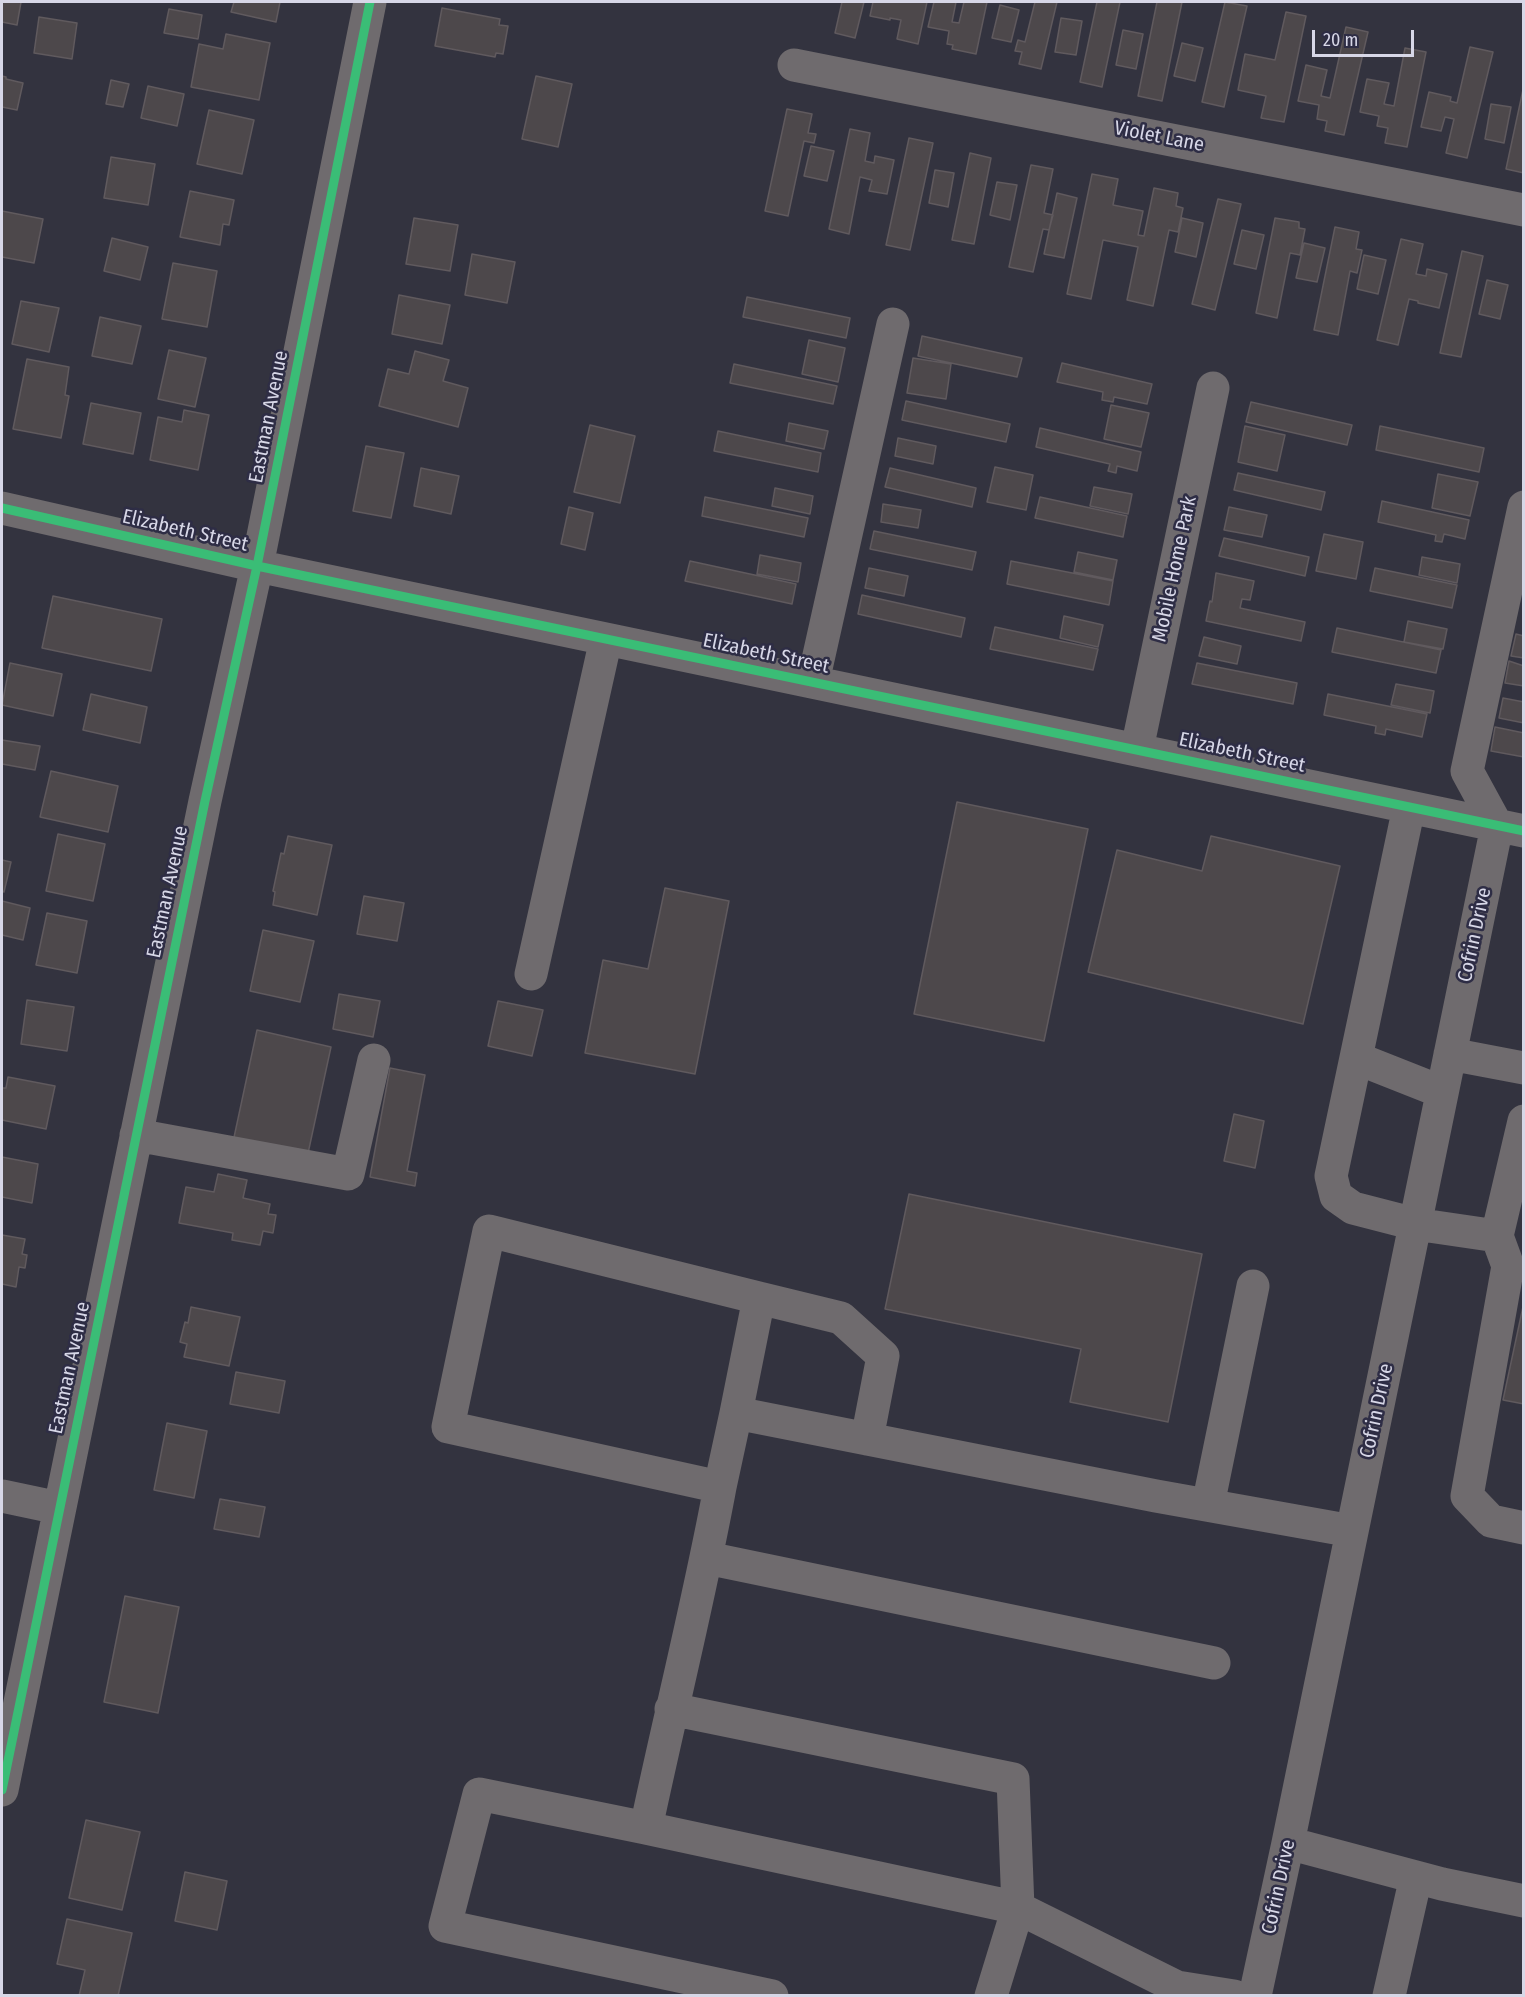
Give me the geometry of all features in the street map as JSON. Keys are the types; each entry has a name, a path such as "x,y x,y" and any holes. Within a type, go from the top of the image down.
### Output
{"street":[{"name":"Eastman Avenue","path":"2,1790 205,801 257,566 370,2"},
{"name":"Violet Lane","path":"794,65 1524,210"},
{"path":"813,682 893,324"},
{"name":"Mobile Home Park","path":"1137,749 1213,388"},
{"path":"1510,828 1467,771 1524,507"},
{"name":"Elizabeth Street","path":"2,508 257,566 1510,828"},
{"path":"531,974 606,639"},
{"path":"1409,807 1331,1176 1336,1196 1353,1208 1415,1224 1497,1236"},
{"name":"Cofrin Drive","path":"1255,1995 1450,1054 1510,828"},
{"path":"1450,1054 1524,1068"},
{"path":"1356,1058 1442,1092"},
{"path":"136,1135 348,1174 374,1060"},
{"path":"1524,1121 1497,1236 1508,1266 1467,1496 1491,1521 1524,1528"},
{"path":"720,1486 448,1427 489,1231 841,1318 884,1356 867,1439"},
{"path":"1208,1505 1253,1286"},
{"path":"646,1828 671,1709 707,1558 759,1299"},
{"path":"736,1413 1352,1531"},
{"path":"2,1496 59,1508"},
{"path":"707,1558 1214,1663"},
{"path":"671,1709 1013,1779 1018,1908 991,1995"},
{"path":"772,1995 445,1926 478,1794 1018,1908 1177,1987 1234,1995"},
{"path":"1288,1843 1416,1877 1524,1901"},
{"path":"1389,1995 1416,1877"}],"building":[{"path":"2,2 21,2 17,25 2,22"},
{"path":"234,2 280,2 276,22 231,12"},
{"path":"842,2 864,2 855,38 835,33"},
{"path":"873,2 927,2 918,44 897,39 901,20 870,16"},
{"path":"934,2 956,2 952,22 959,23 964,2 987,2 976,54 952,49 953,45 947,44 949,31 928,27"},
{"path":"1035,2 1057,2 1041,69 1019,64 1022,52 1015,51 1018,40 1025,42"},
{"path":"1097,2 1120,2 1102,87 1080,82"},
{"path":"1157,2 1182,2 1162,101 1138,96"},
{"path":"1225,2 1247,6 1224,107 1202,102"},
{"path":"1000,5 1019,10 1011,42 992,38"},
{"path":"442,8 500,19 499,25 508,26 503,54 496,53 495,57 435,46"},
{"path":"169,9 202,15 198,39 164,33"},
{"path":"1286,12 1306,16 1284,122 1261,118 1266,96 1238,90 1245,54 1275,60"},
{"path":"39,17 77,23 72,59 34,53"},
{"path":"1061,18 1082,21 1076,55 1055,52"},
{"path":"1346,27 1368,32 1344,135 1325,131 1327,121 1317,119 1319,105 1298,101 1306,65 1327,70 1321,96 1330,98"},
{"path":"1123,30 1143,34 1136,69 1116,65"},
{"path":"226,34 270,43 259,100 191,87 199,44 223,49"},
{"path":"1182,43 1203,48 1195,81 1174,76"},
{"path":"1470,47 1493,52 1467,158 1446,153 1454,119 1445,117 1441,131 1421,127 1429,92 1451,97 1450,101 1457,103"},
{"path":"1405,48 1426,52 1407,147 1385,143 1388,128 1377,126 1379,116 1360,112 1367,79 1389,83 1384,104 1394,106"},
{"path":"2,76 23,83 17,110 2,107"},
{"path":"536,76 572,84 558,147 522,139"},
{"path":"111,80 129,84 123,107 106,104"},
{"path":"1524,85 1524,173 1506,169"},
{"path":"148,86 184,94 177,126 141,118"},
{"path":"1491,104 1511,107 1504,143 1485,139"},
{"path":"787,109 812,114 808,133 816,134 814,143 804,141 788,216 765,211"},
{"path":"209,110 254,120 242,174 197,164"},
{"path":"850,129 870,133 865,161 874,163 875,156 894,160 887,194 869,191 872,180 860,177 849,234 829,229"},
{"path":"909,138 933,143 910,250 886,245"},
{"path":"811,146 834,151 827,181 804,176"},
{"path":"970,153 991,158 974,244 952,240"},
{"path":"111,157 155,164 148,205 104,198"},
{"path":"1031,165 1053,169 1044,213 1053,215 1049,230 1043,229 1033,272 1009,267"},
{"path":"935,170 954,173 948,207 929,203"},
{"path":"1092,174 1118,179 1113,205 1143,211 1138,235 1144,236 1154,188 1178,193 1176,206 1183,208 1178,232 1169,230 1153,306 1127,300 1138,247 1103,240 1091,299 1067,294"},
{"path":"997,182 1017,185 1010,220 990,215"},
{"path":"190,191 234,200 229,225 223,224 220,245 180,237"},
{"path":"1057,193 1077,198 1064,258 1044,254"},
{"path":"1218,199 1241,204 1215,310 1192,304"},
{"path":"2,211 43,219 34,263 2,257"},
{"path":"414,218 458,225 450,271 406,264"},
{"path":"1182,218 1203,223 1196,257 1175,252"},
{"path":"1275,218 1299,222 1299,228 1305,229 1300,255 1290,253 1277,318 1256,313"},
{"path":"1335,227 1359,232 1356,249 1362,250 1357,273 1350,271 1338,335 1314,330"},
{"path":"1242,230 1264,235 1256,269 1234,264"},
{"path":"112,238 148,247 140,280 104,271"},
{"path":"1401,239 1423,244 1416,274 1426,276 1427,269 1447,274 1439,308 1409,299 1398,345 1377,340"},
{"path":"1304,243 1325,248 1317,282 1296,278"},
{"path":"1462,251 1483,256 1461,357 1440,353"},
{"path":"472,254 515,262 507,303 465,295"},
{"path":"1364,255 1386,260 1378,294 1357,289"},
{"path":"173,263 217,271 207,327 162,319"},
{"path":"1487,280 1508,285 1500,319 1479,314"},
{"path":"399,295 450,305 442,344 392,334"},
{"path":"747,297 850,318 846,338 743,317"},
{"path":"21,301 59,308 49,352 12,344"},
{"path":"100,317 141,326 132,364 92,356"},
{"path":"922,336 1022,358 1017,377 918,356"},
{"path":"809,340 845,348 838,382 802,374"},
{"path":"169,350 206,358 195,407 158,399"},
{"path":"415,351 449,360 443,381 468,388 458,427 379,406 388,369 409,374"},
{"path":"913,358 951,364 946,399 907,393"},
{"path":"27,359 69,367 65,395 69,396 61,438 13,429"},
{"path":"1062,363 1152,384 1147,404 1114,397 1113,402 1102,400 1103,392 1057,382"},
{"path":"734,364 837,386 833,404 730,383"},
{"path":"906,401 1010,424 1006,442 902,420"},
{"path":"1251,402 1352,425 1347,445 1246,422"},
{"path":"91,403 141,413 133,454 83,444"},
{"path":"1111,405 1149,413 1141,447 1104,439"},
{"path":"184,410 209,415 198,470 150,460 158,417 182,422"},
{"path":"789,423 828,431 824,449 786,441"},
{"path":"590,425 635,436 620,503 574,492"},
{"path":"1245,426 1285,435 1277,471 1238,462"},
{"path":"1380,426 1484,448 1479,472 1376,450"},
{"path":"1040,428 1141,452 1137,471 1117,466 1116,473 1108,471 1110,464 1036,447"},
{"path":"718,431 821,453 818,472 714,451"},
{"path":"898,438 936,446 933,464 895,456"},
{"path":"366,446 404,453 391,518 353,511"},
{"path":"995,467 1033,475 1026,510 987,502"},
{"path":"421,468 459,476 451,514 414,506"},
{"path":"890,468 976,488 972,507 885,487"},
{"path":"1238,473 1325,492 1321,510 1234,490"},
{"path":"1438,474 1478,482 1470,516 1432,508"},
{"path":"1094,487 1132,494 1128,514 1090,506"},
{"path":"775,488 813,496 810,514 772,506"},
{"path":"705,497 808,518 804,537 702,516"},
{"path":"1040,497 1127,516 1123,537 1035,518"},
{"path":"1382,501 1469,520 1465,539 1444,534 1442,542 1435,541 1436,535 1378,522"},
{"path":"883,504 921,510 918,528 881,522"},
{"path":"569,507 593,513 585,550 561,544"},
{"path":"1229,507 1267,515 1262,537 1224,530"},
{"path":"874,531 976,552 972,570 870,549"},
{"path":"1324,534 1363,542 1356,579 1316,571"},
{"path":"1224,538 1309,557 1305,576 1219,556"},
{"path":"1078,552 1117,560 1113,580 1074,572"},
{"path":"760,555 801,563 798,582 757,574"},
{"path":"1422,557 1460,564 1457,583 1419,575"},
{"path":"690,561 796,584 792,604 685,581"},
{"path":"1011,561 1113,581 1109,605 1007,584"},
{"path":"869,568 908,576 904,596 865,588"},
{"path":"1375,568 1457,585 1452,608 1370,591"},
{"path":"1216,573 1254,581 1250,600 1242,599 1240,608 1305,622 1301,641 1206,621 1210,601 1212,602"},
{"path":"862,595 965,618 961,637 858,614"},
{"path":"53,596 162,619 151,671 42,648"},
{"path":"1064,616 1103,625 1098,647 1060,638"},
{"path":"1408,621 1447,629 1443,649 1404,642"},
{"path":"995,627 1098,649 1093,670 990,649"},
{"path":"1337,628 1441,650 1436,673 1332,652"},
{"path":"1516,634 1524,636 1524,658 1511,656"},
{"path":"1204,637 1241,646 1237,664 1199,656"},
{"path":"1509,661 1524,666 1524,686 1505,683"},
{"path":"10,663 62,674 53,716 2,705"},
{"path":"1197,663 1297,683 1293,704 1192,684"},
{"path":"1396,684 1434,691 1430,713 1391,705"},
{"path":"91,694 147,707 140,743 83,730"},
{"path":"1328,694 1427,714 1422,737 1386,729 1385,735 1375,733 1376,726 1324,715"},
{"path":"1503,698 1524,702 1524,723 1499,718"},
{"path":"1495,727 1524,733 1524,757 1491,751"},
{"path":"2,740 40,746 35,770 2,764"},
{"path":"51,771 118,786 108,832 40,817"},
{"path":"957,802 1088,829 1044,1041 914,1014"},
{"path":"58,834 105,844 93,901 46,891"},
{"path":"288,836 332,845 317,915 273,905 275,892 273,891 281,853 284,854"},
{"path":"1211,836 1340,866 1303,1024 1088,972 1117,850 1202,871"},
{"path":"2,860 11,862 4,892 2,891"},
{"path":"665,888 729,901 695,1074 585,1053 603,960 648,969"},
{"path":"364,896 404,903 397,941 357,934"},
{"path":"2,901 30,908 23,940 2,935"},
{"path":"47,913 87,921 77,973 36,965"},
{"path":"263,930 314,941 300,1002 250,991"},
{"path":"339,994 380,1001 373,1037 333,1029"},
{"path":"27,1000 74,1007 67,1051 21,1044"},
{"path":"498,1001 543,1010 532,1056 488,1046"},
{"path":"257,1030 331,1047 307,1158 233,1142"},
{"path":"390,1068 425,1075 407,1171 417,1173 415,1186 370,1177"},
{"path":"8,1077 55,1086 46,1129 2,1120 2,1088 6,1088"},
{"path":"1234,1114 1264,1121 1255,1168 1224,1161"},
{"path":"2,1157 38,1164 32,1203 2,1197"},
{"path":"218,1174 247,1180 243,1198 270,1204 268,1214 276,1215 273,1233 263,1231 260,1245 232,1240 233,1233 179,1223 186,1187 214,1192"},
{"path":"909,1194 1202,1254 1168,1422 1070,1402 1081,1349 885,1309"},
{"path":"2,1235 25,1239 22,1254 27,1255 25,1268 19,1267 16,1287 2,1284"},
{"path":"1524,1302 1524,1404 1503,1400"},
{"path":"191,1307 240,1317 229,1366 184,1357 187,1344 180,1342 185,1322 188,1323"},
{"path":"236,1372 285,1381 279,1413 230,1404"},
{"path":"167,1423 207,1431 194,1498 154,1490"},
{"path":"220,1499 265,1507 259,1537 214,1529"},
{"path":"125,1596 179,1607 158,1713 104,1702"},
{"path":"86,1820 140,1832 122,1910 69,1898"},
{"path":"185,1872 227,1881 217,1930 175,1921"},
{"path":"67,1919 132,1933 118,1996 79,1996 85,1970 57,1964"}],"cycle path":[{"path":"2,1790 205,801 257,566 370,2"},
{"path":"2,508 257,566 1524,831"}]}
